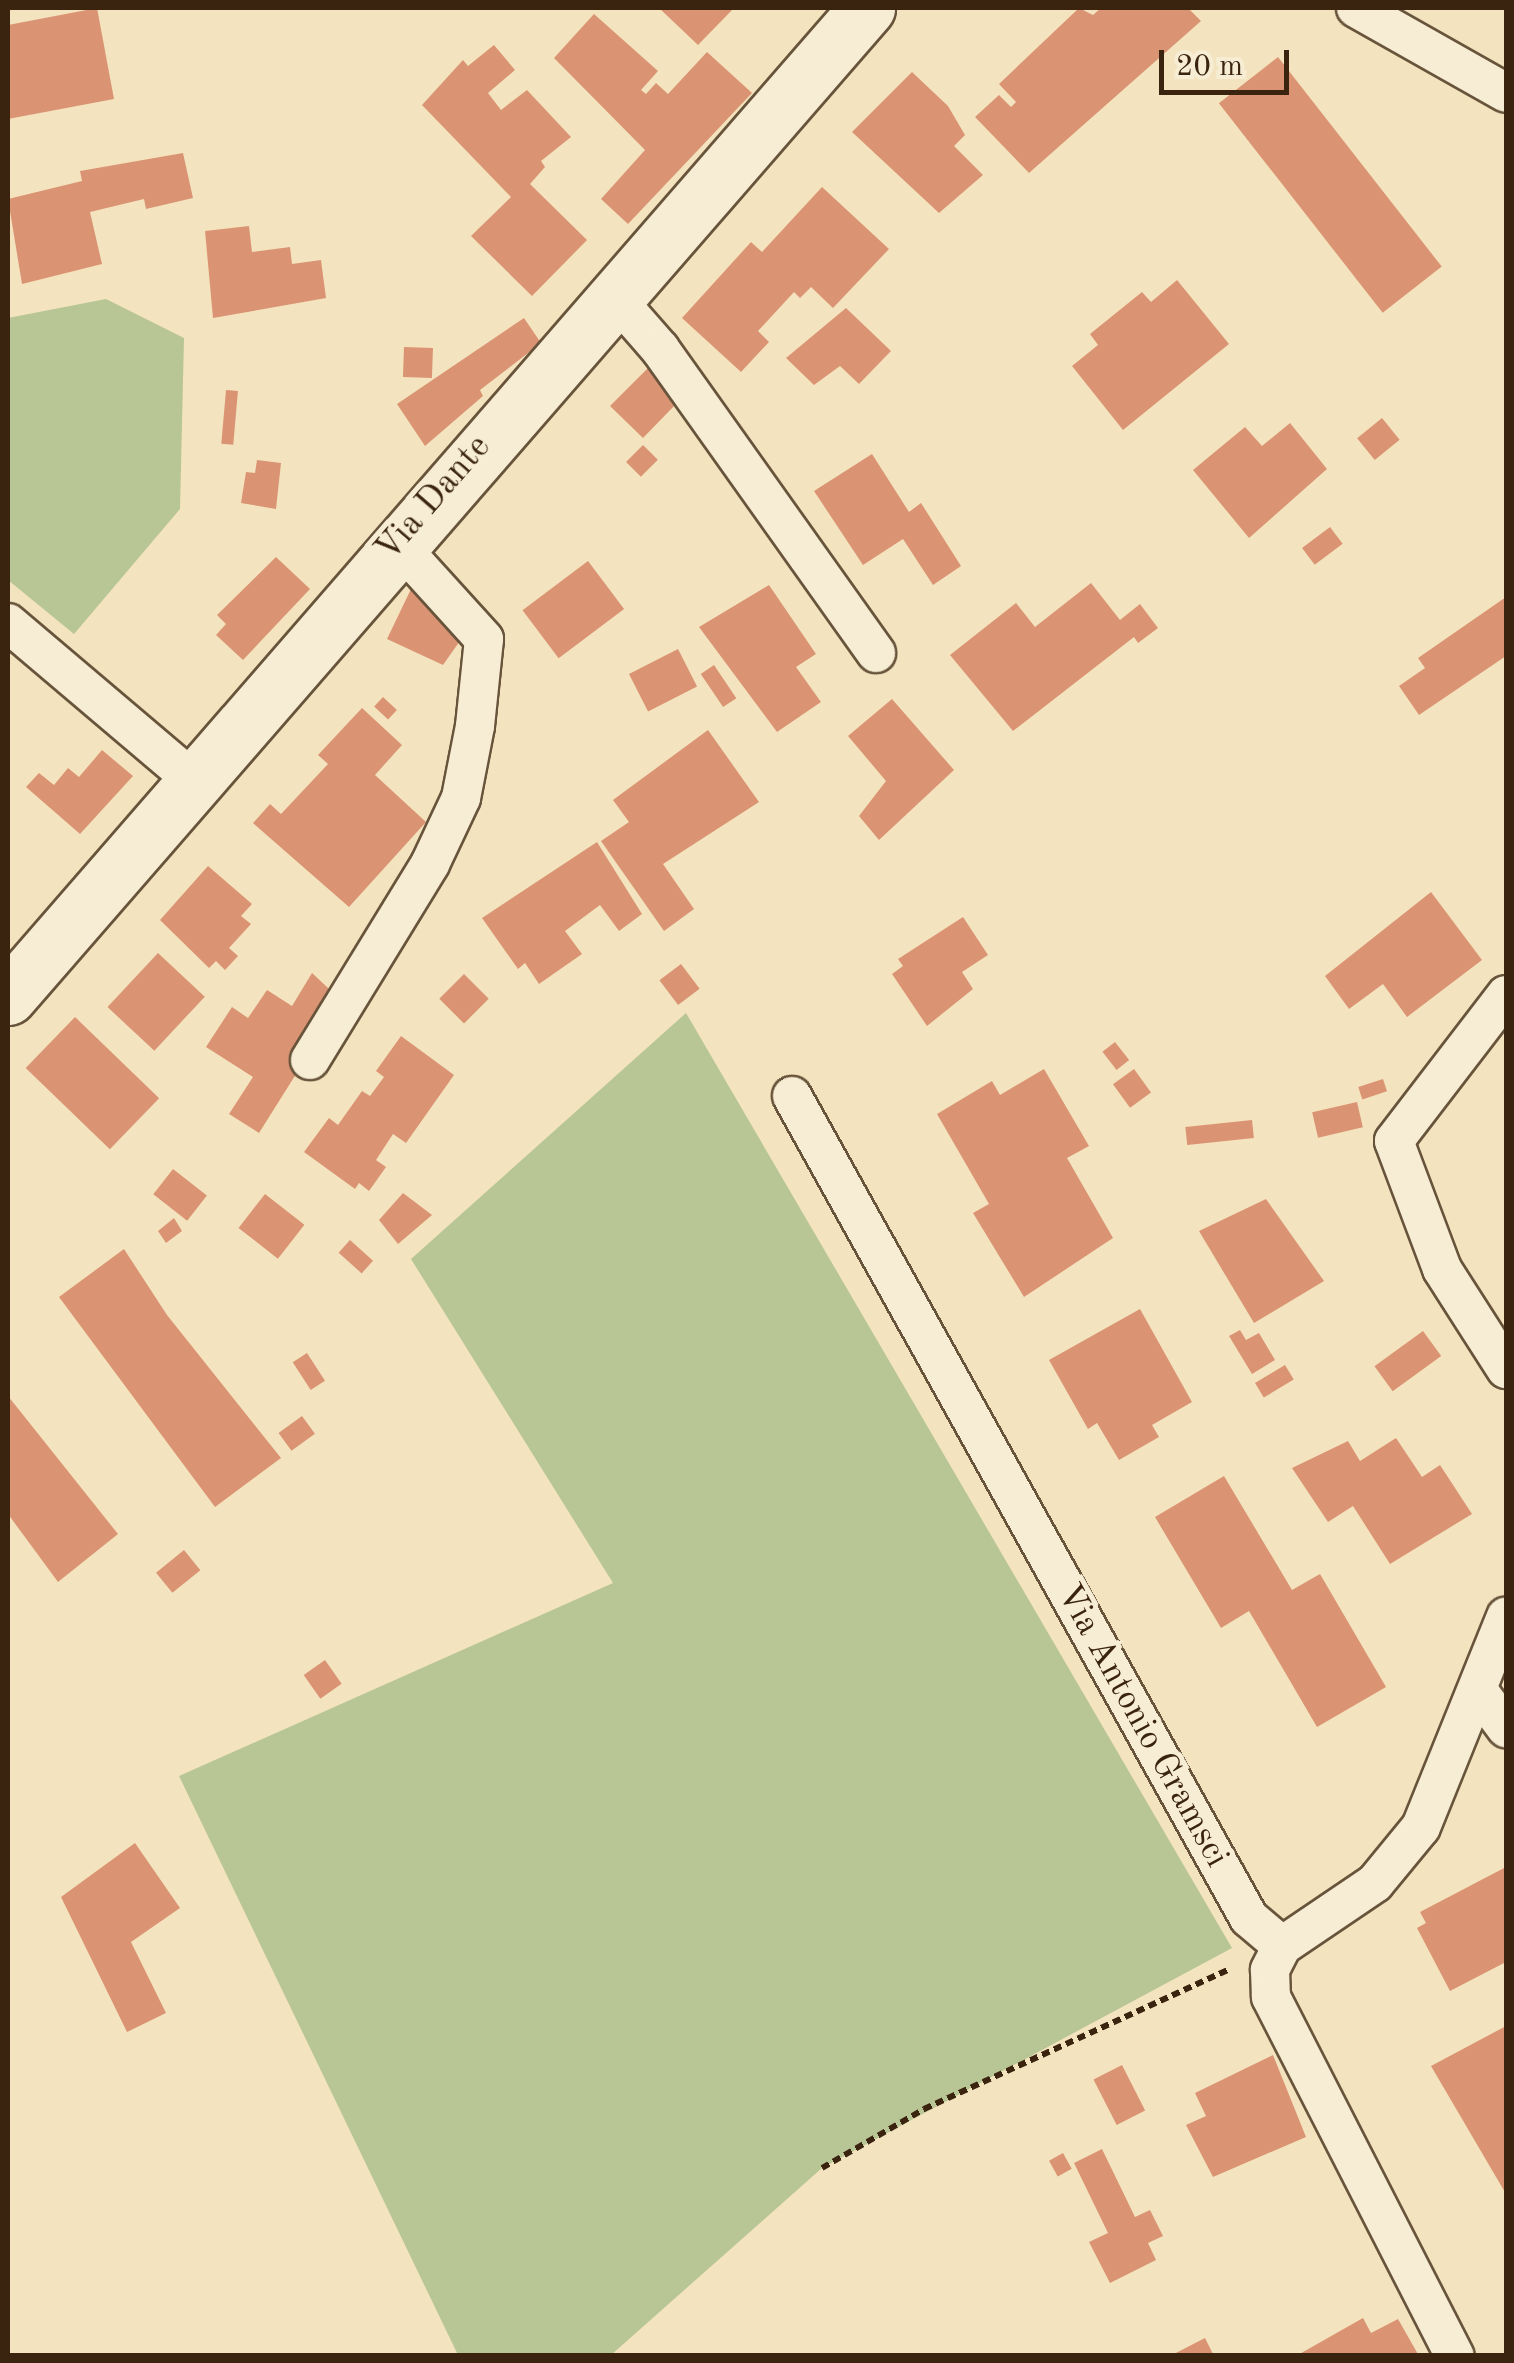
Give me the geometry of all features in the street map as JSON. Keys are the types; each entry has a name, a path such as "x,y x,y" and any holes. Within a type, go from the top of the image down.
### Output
{"street":[{"name":"Via Dante","path":"8,997 396,542 866,8"},
{"path":"1356,8 1506,92"},
{"path":"612,294 660,350 876,653"},
{"path":"310,1060 430,864 461,798 474,726 484,639 396,542"},
{"path":"8,623 192,779"},
{"path":"1506,995 1394,1141 1442,1269 1506,1369"},
{"name":"Via Antonio Gramsci","path":"792,1096 1249,1918 1282,1946"},
{"path":"1455,2356 1270,1997 1270,1970 1282,1946 1375,1882 1401,1857 1421,1827 1480,1694 1506,1617"},
{"path":"1480,1694 1506,1728"}],"path":[{"path":"822,2168 924,2109 1282,1946"}],"green space":[{"path":"106,299 184,338 180,509 74,634 8,580 8,318"},
{"path":"686,1013 1232,1948 822,2168 611,2355 458,2355 179,1776 613,1583 411,1259"}],"building":[{"path":"97,8 114,99 8,119 8,25"},
{"path":"659,8 734,8 698,45"},
{"path":"1079,8 1093,15 1101,8 1188,8 1201,21 1029,173 975,117 999,95 1011,107 1016,102 999,84"},
{"path":"594,14 658,71 641,90 646,94 656,83 668,94 707,52 752,93 628,224 601,199 645,150 554,58"},
{"path":"494,45 515,70 488,93 501,110 527,90 571,137 541,161 545,167 530,184 587,240 532,296 471,236 511,197 422,105 463,60 468,66"},
{"path":"1278,57 1442,267 1383,313 1219,103"},
{"path":"912,72 948,106 965,135 954,146 983,175 939,213 852,132"},
{"path":"183,153 193,198 146,209 144,199 90,212 102,264 22,284 8,199 82,181 80,171"},
{"path":"822,187 889,249 833,308 811,287 800,298 794,292 758,331 769,342 741,372 682,318 751,242 762,252"},
{"path":"249,226 252,252 290,247 292,264 321,260 326,298 213,318 205,231"},
{"path":"1177,280 1229,344 1123,430 1072,366 1098,345 1090,334 1142,292 1151,302"},
{"path":"846,308 891,351 859,384 840,366 814,385 786,358"},
{"path":"524,318 541,343 480,390 483,396 425,446 397,404"},
{"path":"404,347 433,348 432,378 403,377"},
{"path":"657,359 680,382 667,394 677,403 643,438 610,406"},
{"path":"226,390 238,391 233,445 221,444"},
{"path":"1382,418 1400,440 1375,460 1357,438"},
{"path":"1290,423 1327,469 1249,538 1193,470 1245,427 1262,446"},
{"path":"643,445 658,460 641,477 626,462"},
{"path":"872,454 909,512 921,503 961,566 933,585 903,539 863,565 814,491"},
{"path":"257,460 281,463 276,509 241,503 246,472 255,473"},
{"path":"1330,527 1343,544 1315,565 1302,548"},
{"path":"276,557 310,589 243,660 216,635 226,624 217,615"},
{"path":"588,561 624,609 559,658 523,610"},
{"path":"1091,583 1120,620 1140,604 1158,628 1138,643 1134,637 1013,731 950,655 1016,603 1035,627"},
{"path":"769,585 816,654 796,667 821,702 777,732 699,627"},
{"path":"411,589 449,607 469,628 443,665 387,639"},
{"path":"1506,597 1506,656 1419,715 1399,686 1425,668 1418,658"},
{"path":"678,649 697,686 648,711 629,674"},
{"path":"714,665 736,698 723,707 701,674"},
{"path":"383,697 397,710 388,719 374,707"},
{"path":"892,699 954,770 879,840 859,816 886,781 848,736"},
{"path":"362,708 402,745 375,775 426,822 349,907 253,823 270,804 281,814 328,764 318,755"},
{"path":"708,730 759,802 663,864 694,909 664,931 601,841 629,822 613,800"},
{"path":"102,750 133,776 80,834 26,787 39,773 54,785 68,768 79,777"},
{"path":"597,842 642,914 619,931 600,905 565,931 582,954 539,984 525,963 518,969 482,918"},
{"path":"208,866 252,904 241,916 251,924 229,948 238,956 225,970 216,961 209,968 160,920"},
{"path":"1431,892 1482,960 1407,1017 1383,984 1349,1009 1325,976"},
{"path":"963,917 988,955 962,972 973,989 927,1026 892,974 903,966 898,959"},
{"path":"158,953 205,997 154,1051 108,1007"},
{"path":"681,964 700,989 678,1005 659,980"},
{"path":"312,973 342,1001 259,1133 229,1114 253,1077 206,1047 232,1007 248,1018 267,990 292,1006"},
{"path":"464,974 489,999 464,1023 439,999"},
{"path":"75,1017 159,1098 110,1149 26,1068"},
{"path":"401,1036 454,1075 406,1143 393,1134 376,1160 386,1167 369,1191 359,1183 355,1189 304,1152 329,1118 338,1125 362,1091 370,1096 384,1077 376,1071"},
{"path":"1115,1042 1129,1060 1117,1070 1102,1052"},
{"path":"1044,1069 1089,1146 1067,1158 1113,1238 1024,1297 973,1213 989,1204 937,1114 992,1081 1000,1095"},
{"path":"1134,1069 1151,1092 1130,1108 1113,1084"},
{"path":"1383,1079 1387,1091 1362,1099 1358,1087"},
{"path":"1357,1102 1363,1127 1318,1138 1312,1112"},
{"path":"1252,1120 1254,1138 1187,1145 1185,1127"},
{"path":"173,1169 207,1195 187,1221 153,1194"},
{"path":"403,1193 432,1215 398,1244 379,1220"},
{"path":"265,1194 304,1225 278,1259 239,1228"},
{"path":"1266,1199 1324,1281 1254,1323 1199,1231"},
{"path":"174,1218 182,1231 166,1243 158,1231"},
{"path":"350,1240 373,1261 362,1273 339,1253"},
{"path":"124,1249 167,1315 281,1458 215,1507 59,1297"},
{"path":"1140,1309 1192,1402 1152,1425 1159,1437 1119,1460 1097,1423 1088,1429 1049,1360"},
{"path":"1240,1330 1246,1340 1259,1333 1275,1360 1252,1374 1229,1336"},
{"path":"1423,1331 1441,1356 1393,1391 1374,1366"},
{"path":"307,1353 325,1381 311,1390 293,1362"},
{"path":"1285,1365 1294,1380 1264,1398 1255,1383"},
{"path":"8,1396 118,1534 58,1582 8,1514"},
{"path":"302,1416 315,1434 291,1451 279,1433"},
{"path":"1396,1438 1422,1477 1440,1465 1472,1514 1390,1564 1353,1506 1328,1522 1292,1468 1348,1441 1360,1461"},
{"path":"1224,1476 1292,1590 1320,1574 1386,1687 1317,1727 1249,1611 1221,1628 1155,1517"},
{"path":"184,1550 200,1570 172,1593 156,1573"},
{"path":"325,1660 342,1684 320,1699 304,1675"},
{"path":"135,1843 180,1908 131,1942 166,2013 127,2032 61,1897"},
{"path":"1506,1867 1506,1962 1450,1991 1417,1928 1426,1923 1420,1912"},
{"path":"1506,2026 1506,2194 1431,2066"},
{"path":"1273,2055 1306,2137 1213,2177 1186,2125 1206,2116 1195,2093"},
{"path":"1122,2065 1145,2110 1117,2125 1093,2080"},
{"path":"1102,2149 1135,2217 1150,2210 1163,2236 1148,2243 1156,2260 1110,2283 1089,2242 1108,2233 1074,2163"},
{"path":"1063,2153 1072,2169 1058,2177 1049,2161"},
{"path":"1363,2318 1371,2333 1398,2319 1419,2356 1296,2356"},
{"path":"1205,2338 1214,2356 1170,2356"}]}
